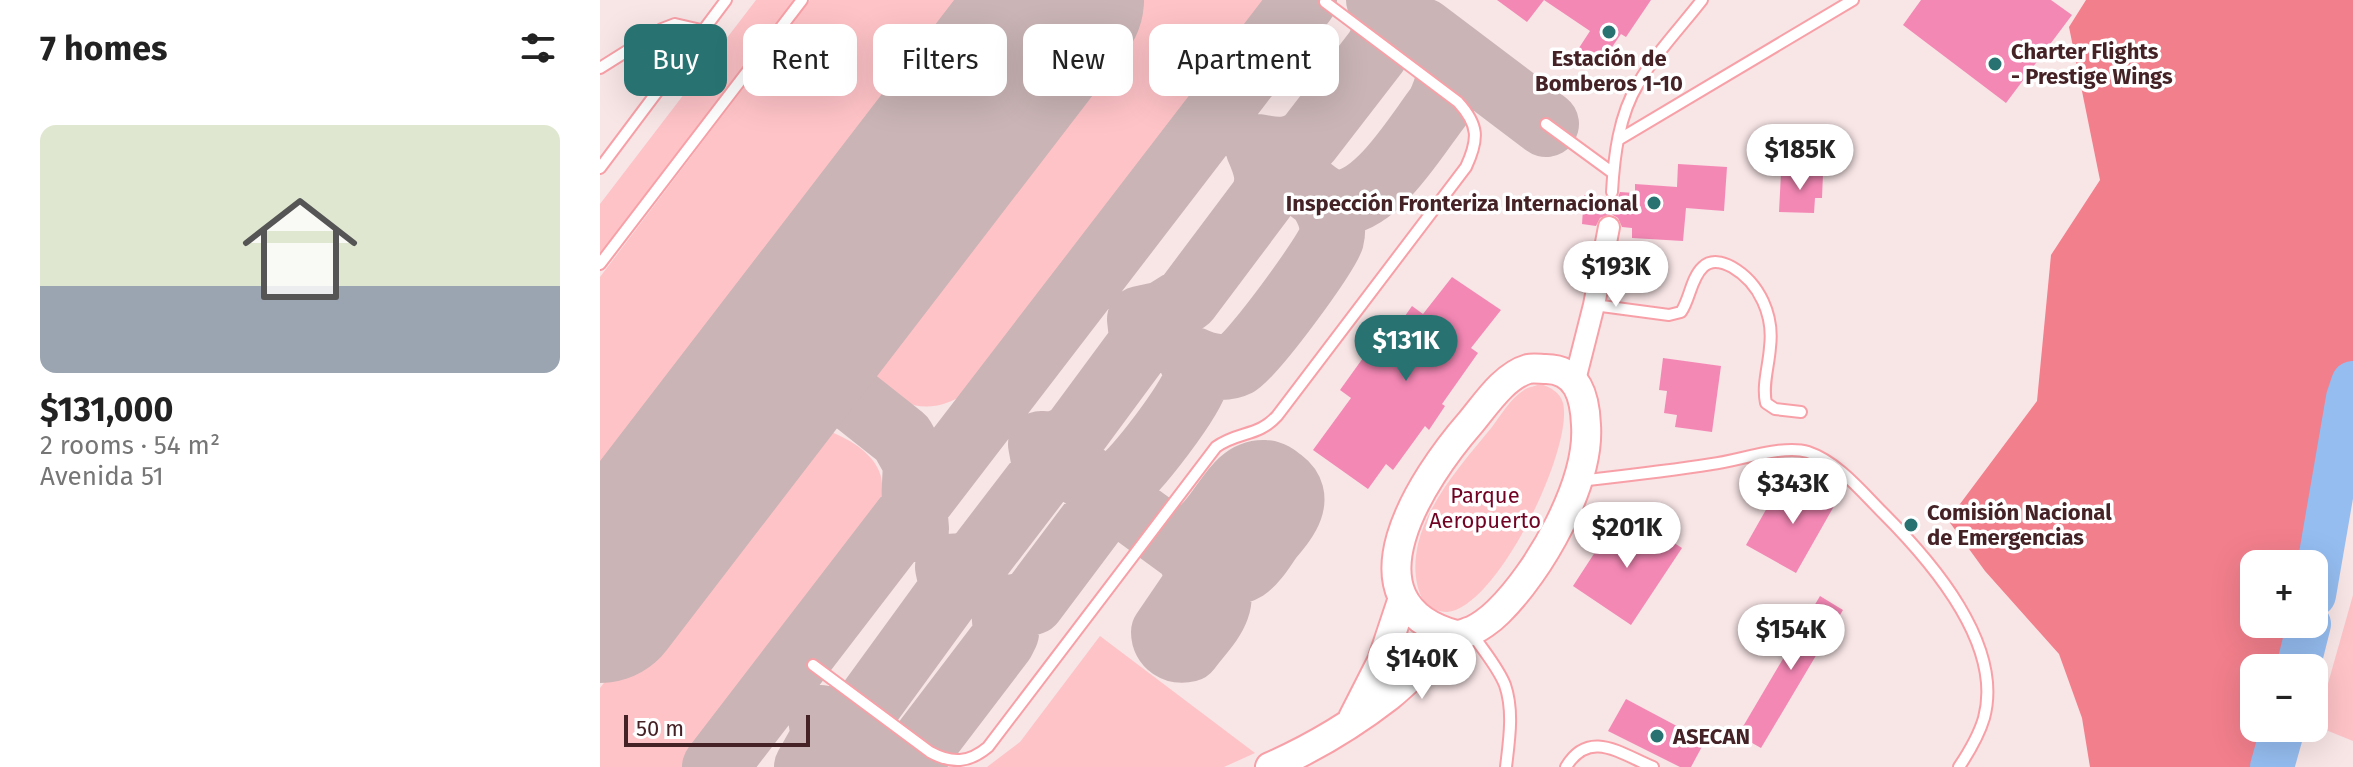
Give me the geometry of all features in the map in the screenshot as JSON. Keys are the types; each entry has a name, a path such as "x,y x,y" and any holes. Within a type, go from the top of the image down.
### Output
{"main road":[{"path":"1270,767 1308,756 1388,696 1463,634 1498,612 1530,572 1562,520 1579,481 1588,441 1585,402 1575,380 1555,369 1528,369 1503,384 1457,438 1415,501 1401,534 1396,568 1402,601 1382,661 1353,720"},
{"path":"1402,601 1415,616 1436,630 1463,634"}],"street":[{"path":"1575,380 1609,227"}],"lane":[{"path":"706,24 726,0"},
{"path":"600,264 802,0"},
{"path":"1612,192 1618,140 1638,84 1702,0"},
{"path":"813,665 930,752 943,759 957,761 976,757 988,747 1216,447 1228,439 1267,427 1277,416 1466,167 1475,148 1476,132 1470,115 1458,102 1325,2"},
{"path":"1618,140 1847,2"},
{"path":"600,68 624,53"},
{"path":"600,168 653,96"},
{"path":"1546,124 1613,173"},
{"path":"1594,305 1669,315 1681,312 1702,267 1711,262 1724,263 1737,269 1757,289 1771,322 1764,394 1766,403 1775,409 1801,412"},
{"path":"1579,481 1715,464 1792,449 1808,452 1830,464 1917,546 1947,586 1970,628 1982,657 1986,684 1984,717 1959,767"},
{"path":"1463,634 1504,682 1510,728 1506,767"},
{"path":"1566,767 1585,747 1598,744 1653,767"}],"green space":[{"path":"756,0 795,0 777,24 743,24 743,68 727,89 727,38"},
{"path":"810,0 994,0 976,24 873,24 873,96 920,96 600,512 600,277 743,88 743,96 857,96 857,24 792,24"},
{"path":"1128,0 1264,0 1246,24 1149,24 1149,96 1191,96 965,394 934,406 913,405 904,401 885,386 874,371 873,352 881,321 1054,96 1133,96 1133,24 1110,24"},
{"path":"683,96 721,96 600,254 600,204"},
{"name":"Parque Aeropuerto","path":"1541,384 1562,399 1563,425 1557,454 1528,523 1488,584 1467,604 1447,612 1436,610 1422,598 1416,572 1418,544 1430,512 1470,453 1511,402 1519,393"},
{"path":"826,430 859,447 876,464 882,487 880,500 865,521 871,527 687,767 600,767 600,688 783,450 810,433"},
{"path":"2353,595 2353,741 2328,731 2328,684"},
{"path":"1100,636 1255,753 1224,767 987,767 1020,742"}],"shaded area":[{"path":"2086,0 2353,0 2353,491 2328,599 2328,550 2240,550 2240,638 2319,638 2315,654 2240,654 2240,742 2296,742 2290,767 2090,767 2082,718 2059,654 1985,571 1948,520 2037,401 2051,255 2100,180 2069,27"}],"building":[{"path":"1497,0 1544,0 1527,22"},
{"name":"Estación de Bomberos 1-10","path":"1544,0 1651,0 1626,37 1621,34 1599,66 1577,51 1590,31"},
{"name":"Charter Flights - Prestige Wings","path":"1921,0 2051,0 2072,15 2006,103 1903,25"},
{"name":"Inspección Fronteriza Internacional","path":"1678,164 1727,167 1724,211 1686,208 1683,241 1632,238 1632,228 1622,227 1618,218 1611,214 1600,218 1596,226 1582,224 1584,195 1612,200 1620,192 1635,193 1635,184 1677,187"},
{"path":"1781,173 1823,174 1822,198 1815,198 1814,213 1779,212"},
{"path":"1452,277 1501,310 1471,348 1478,353 1442,404 1445,406 1429,430 1425,426 1393,470 1386,464 1368,489 1313,450 1351,398 1340,390 1373,344 1381,350 1412,306 1423,314"},
{"path":"1663,358 1721,366 1712,432 1675,427 1677,415 1664,413 1667,391 1659,390"},
{"path":"1803,479 1838,499 1796,573 1746,545 1772,499 1788,508"},
{"path":"1640,521 1682,548 1631,625 1573,586 1614,523 1632,535"},
{"path":"1820,596 1843,610 1761,748 1738,735"},
{"name":"ASECAN","path":"1626,699 1705,741 1691,767 1680,767 1608,731"}],"waterway":[{"path":"2322,550 2353,383"},
{"path":"2302,654 2306,638"},
{"path":"2272,767 2279,742"}],"taxiway":[{"path":"715,767 1304,0"},
{"path":"807,767 824,737 821,718 848,721 868,705 948,595 952,586 948,567 964,566 978,559 1040,478 1045,466 1041,444 1055,445 1073,436 1138,348 1142,337 1140,319 1163,314 1187,299 1262,199 1267,186 1267,173 1258,147 1284,150 1308,140 1376,52 1385,27 1379,0"},
{"path":"1423,31 1546,124"},
{"path":"1292,175 1317,195 1333,202 1348,201 1378,183 1393,168 1439,106 1449,76 1441,45"},
{"path":"877,767 875,760 902,762 922,746 1002,641 1006,633 1004,607 1015,608 1032,602 1095,518 1099,509 1097,486 1112,485 1128,475 1184,403 1195,382 1195,367 1191,359 1214,367 1238,363 1272,325 1317,264 1331,239 1330,217 1321,198"},
{"path":"819,314 817,350 830,381 902,438 916,463 916,529"},
{"path":"761,389 795,379 830,381"},
{"path":"1073,468 1215,572 1238,571 1255,558 1289,511 1291,495 1288,488 1269,474 1252,475 1241,482 1203,529 1175,541"},
{"path":"1187,550 1196,578 1194,588 1164,632 1166,641 1172,646 1188,649 1214,614 1219,596 1215,572"}],"runway":[{"path":"600,599 1060,0"}],"place":[{"name":"Estación de Bomberos 1-10","path":"1609,32"},
{"name":"Charter Flights - Prestige Wings","path":"1995,64"},
{"name":"Inspección Fronteriza Internacional","path":"1654,203"},
{"name":"Comisión Nacional de Emergencias","path":"1911,525"},
{"name":"ASECAN","path":"1657,736"}]}
